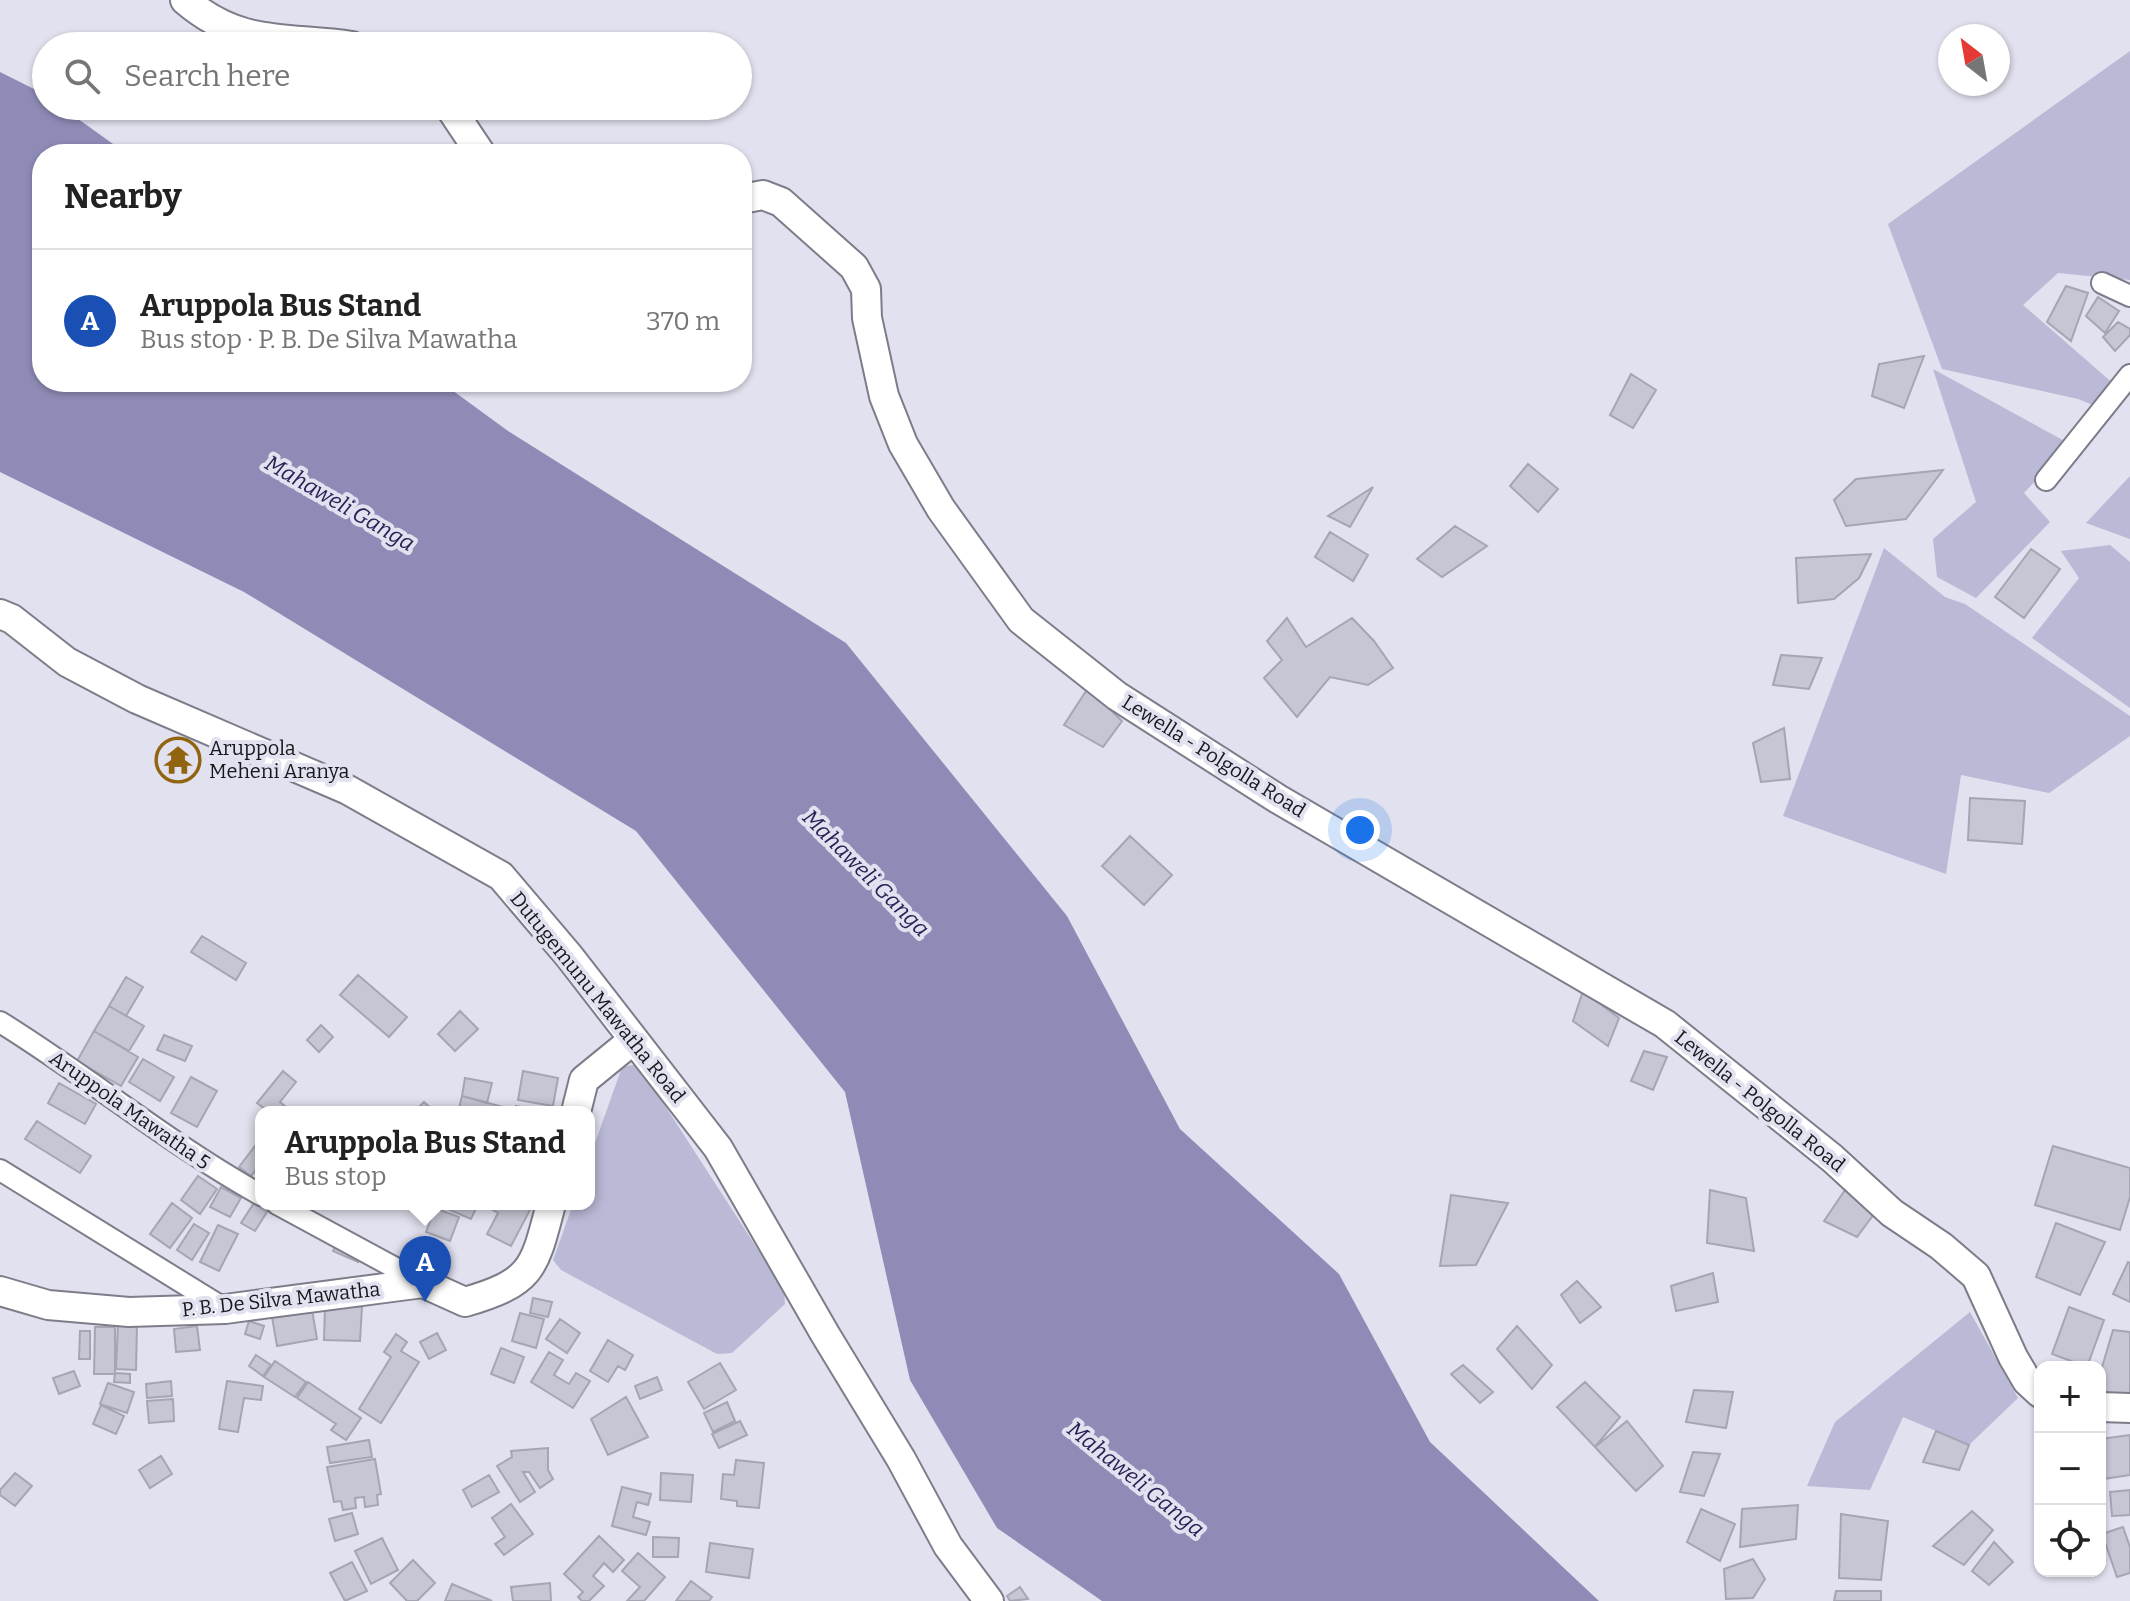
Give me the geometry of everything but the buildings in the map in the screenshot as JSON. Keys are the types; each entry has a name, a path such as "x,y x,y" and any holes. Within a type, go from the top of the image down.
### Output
{"street":[{"path":"185,0 218,24 241,32"},
{"path":"458,120 474,144"},
{"name":"Lewella - Polgolla Road","path":"752,197 763,195 781,202 854,267 866,289 867,318 884,396 903,444 941,509 1021,620 1117,696 1278,799 1665,1024 1832,1158 1892,1213 1941,1246 1976,1276 2013,1357 2034,1387"},
{"path":"2102,283 2130,296"},
{"path":"2046,480 2130,375"},
{"name":"Dutugemunu Mawatha Road","path":"0,614 12,619 67,662 137,699 348,790 501,876 569,956 718,1148 901,1459 948,1546 989,1601"},
{"name":"Aruppola Mawatha 5","path":"0,1022 39,1046 205,1164 255,1192"},
{"path":"578,1106 584,1080 633,1040"},
{"path":"0,1170 24,1182 225,1309"},
{"path":"288,1210 423,1283 465,1302 502,1291 526,1275 541,1244 550,1210"},
{"name":"P. B. De Silva Mawatha","path":"0,1291 48,1305 129,1312 225,1309 423,1283"},
{"path":"2106,1407 2130,1408"}],"shaded area":[{"path":"2130,51 2130,280 2058,273 2023,305 2123,392 2110,412 2078,399 1942,369 1888,224"},
{"path":"1933,369 2070,444 2024,493 2050,522 1976,598 1937,577 1933,539 1976,502"},
{"path":"2130,476 2130,539 2086,523"},
{"path":"2110,545 2130,562 2130,708 2032,638 2079,578 2061,551"},
{"path":"1884,548 1945,597 1965,604 2130,716 2130,736 2049,793 1961,775 1946,874 1783,816"},
{"path":"638,1064 784,1290 785,1304 732,1353 717,1354 561,1270 553,1260 571,1210 595,1210 595,1143 622,1067"},
{"path":"1970,1312 2018,1398 1969,1445 1903,1417 1870,1490 1807,1486 1835,1422"}],"water":[{"name":"Mahaweli Ganga","path":"0,72 32,88 32,120 80,120 113,144 32,144 32,392 455,392 508,431 846,643 1067,916 1180,1129 1339,1274 1430,1442 1599,1601 1102,1601 997,1528 910,1380 845,1092 636,831 244,592 0,472"}],"place":[{"name":"Aruppola Meheni Aranya","path":"178,760"},
{"name":"Aruppola Bus Stand","path":"425,1302"}]}
